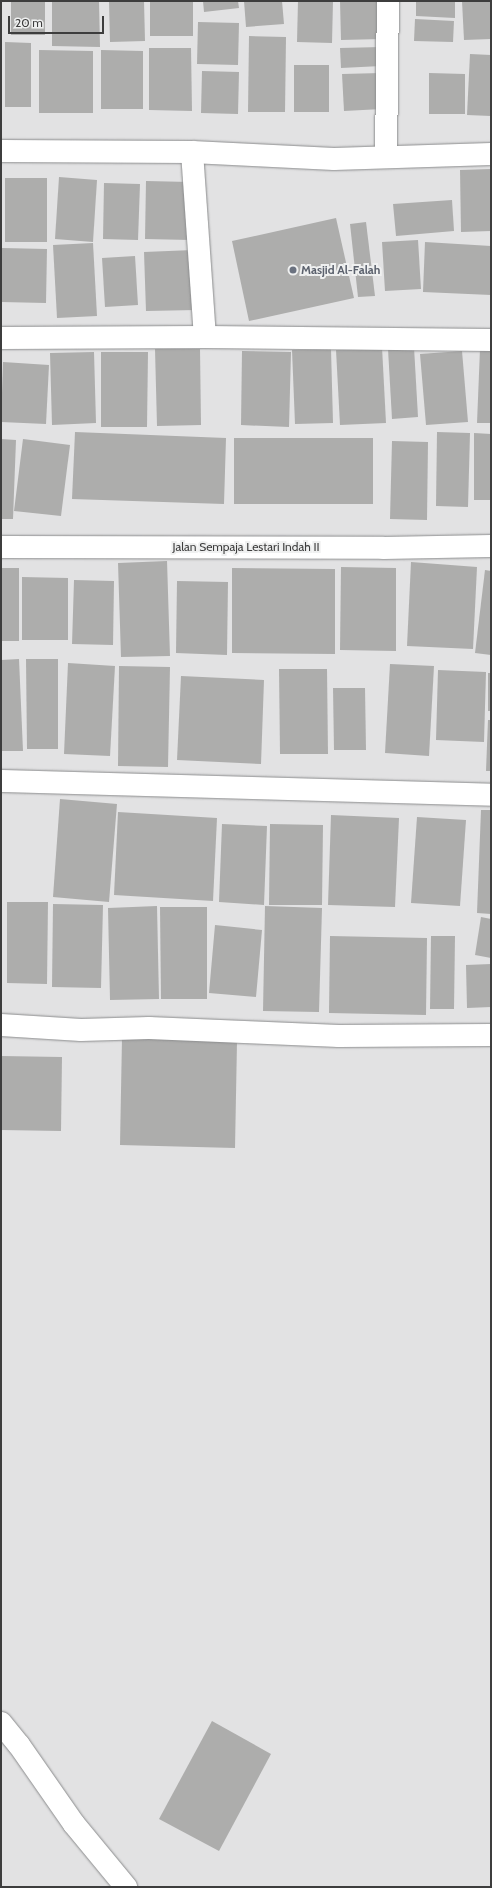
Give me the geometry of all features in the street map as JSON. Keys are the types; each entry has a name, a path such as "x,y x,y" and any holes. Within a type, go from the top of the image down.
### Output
{"street":[{"path":"386,157 388,1"},
{"path":"1,151 192,152 334,159 491,154"},
{"path":"192,152 205,337"},
{"path":"1,338 205,337 491,340"},
{"name":"Jalan Sempaja Lestari Indah II","path":"1,547 383,548 491,546"},
{"path":"1,781 491,794"},
{"path":"1,1025 81,1030 149,1028 339,1036 491,1035"},
{"path":"1,1723 19,1745 74,1824 126,1887"}],"building":[{"path":"11,1 45,1 45,35 11,35"},
{"path":"52,1 99,1 100,47 52,46"},
{"path":"109,1 144,1 145,41 110,42"},
{"path":"150,1 193,1 193,36 150,36"},
{"path":"203,1 238,1 239,8 204,12"},
{"path":"244,1 282,1 284,24 246,27"},
{"path":"298,1 333,1 332,43 297,42"},
{"path":"340,1 381,1 382,39 341,40"},
{"path":"416,1 455,1 455,18 416,16"},
{"path":"462,1 491,1 491,39 464,40"},
{"path":"415,19 454,21 453,42 414,41"},
{"path":"198,22 239,23 238,65 197,64"},
{"path":"249,36 286,37 285,112 248,112"},
{"path":"5,42 31,43 31,107 5,107"},
{"path":"381,47 381,66 341,68 340,48"},
{"path":"149,48 191,48 192,111 149,110"},
{"path":"39,50 93,51 93,113 39,113"},
{"path":"101,50 143,51 143,109 101,109"},
{"path":"470,54 491,55 491,116 467,115"},
{"path":"294,65 329,65 329,112 294,112"},
{"path":"202,71 239,72 238,114 201,113"},
{"path":"381,73 382,109 344,111 342,74"},
{"path":"429,73 465,74 465,114 429,114"},
{"path":"491,169 491,231 461,232 460,170"},
{"path":"59,177 97,180 93,242 55,239"},
{"path":"5,178 47,178 47,242 5,242"},
{"path":"146,181 190,182 190,240 145,239"},
{"path":"104,183 140,184 138,240 103,239"},
{"path":"452,200 454,231 396,236 393,204"},
{"name":"Masjid Al-Falah","path":"336,218 354,298 249,321 232,241"},
{"path":"366,222 375,296 358,297 350,224"},
{"path":"418,240 421,289 385,291 382,242"},
{"path":"425,242 491,246 491,295 423,292"},
{"path":"93,243 97,316 57,318 53,245"},
{"path":"2,248 47,249 46,303 1,302"},
{"path":"193,250 196,310 146,311 144,252"},
{"path":"135,256 138,305 105,307 102,258"},
{"path":"382,347 386,423 340,425 336,350"},
{"path":"414,347 418,417 392,419 388,349"},
{"path":"155,349 200,349 201,425 157,426"},
{"path":"331,349 333,423 295,424 292,350"},
{"path":"480,349 491,350 491,423 477,423"},
{"path":"242,351 291,352 289,427 241,425"},
{"path":"462,351 468,422 426,425 420,354"},
{"path":"94,352 96,423 52,425 50,353"},
{"path":"101,352 148,352 147,427 101,427"},
{"path":"3,362 49,365 46,424 1,422"},
{"path":"75,432 226,438 224,504 72,499"},
{"path":"437,432 470,433 468,507 436,506"},
{"path":"474,433 491,434 491,500 474,500"},
{"path":"234,438 373,438 373,504 234,504"},
{"path":"1,439 16,440 13,519 1,519"},
{"path":"23,439 70,445 61,516 14,511"},
{"path":"392,441 428,442 427,520 390,519"},
{"path":"167,561 170,656 121,657 118,563"},
{"path":"411,562 477,567 473,649 407,646"},
{"path":"341,567 396,568 396,651 340,650"},
{"path":"1,568 19,568 19,641 1,641"},
{"path":"232,568 335,569 335,654 232,653"},
{"path":"485,570 491,571 491,655 475,653"},
{"path":"22,577 68,578 68,640 22,640"},
{"path":"74,580 114,581 113,645 72,644"},
{"path":"177,581 228,582 227,655 176,653"},
{"path":"19,659 23,751 1,751 1,660"},
{"path":"26,659 58,659 58,749 27,749"},
{"path":"68,663 115,666 110,756 64,754"},
{"path":"390,664 434,666 429,756 385,753"},
{"path":"119,666 170,667 168,767 118,766"},
{"path":"279,669 327,669 328,754 280,754"},
{"path":"438,670 486,672 484,742 436,740"},
{"path":"488,673 491,673 491,711 488,711"},
{"path":"181,676 264,680 261,764 177,760"},
{"path":"333,688 365,688 366,750 334,750"},
{"path":"488,720 491,720 491,771 486,771"},
{"path":"60,799 117,804 109,902 53,897"},
{"path":"481,810 491,810 491,914 477,913"},
{"path":"118,812 217,818 213,901 114,895"},
{"path":"331,815 399,818 395,907 328,905"},
{"path":"417,817 466,820 460,906 411,903"},
{"path":"222,824 267,826 264,905 219,902"},
{"path":"270,824 323,825 322,905 269,905"},
{"path":"7,902 48,902 47,984 7,983"},
{"path":"53,904 103,905 101,988 52,987"},
{"path":"157,906 159,999 110,1000 108,908"},
{"path":"265,906 322,908 319,1012 263,1011"},
{"path":"160,907 207,907 207,999 161,999"},
{"path":"481,917 491,919 491,958 475,955"},
{"path":"215,925 262,930 256,997 209,993"},
{"path":"330,936 427,938 426,1015 329,1013"},
{"path":"431,936 455,936 454,1009 430,1009"},
{"path":"491,964 491,1007 467,1008 466,965"},
{"path":"122,1038 237,1042 235,1148 120,1145"},
{"path":"1,1056 62,1057 61,1131 1,1130"},
{"path":"212,1721 271,1754 219,1851 159,1819"}],"place":[{"name":"Masjid Al-Falah","path":"293,270"}]}
